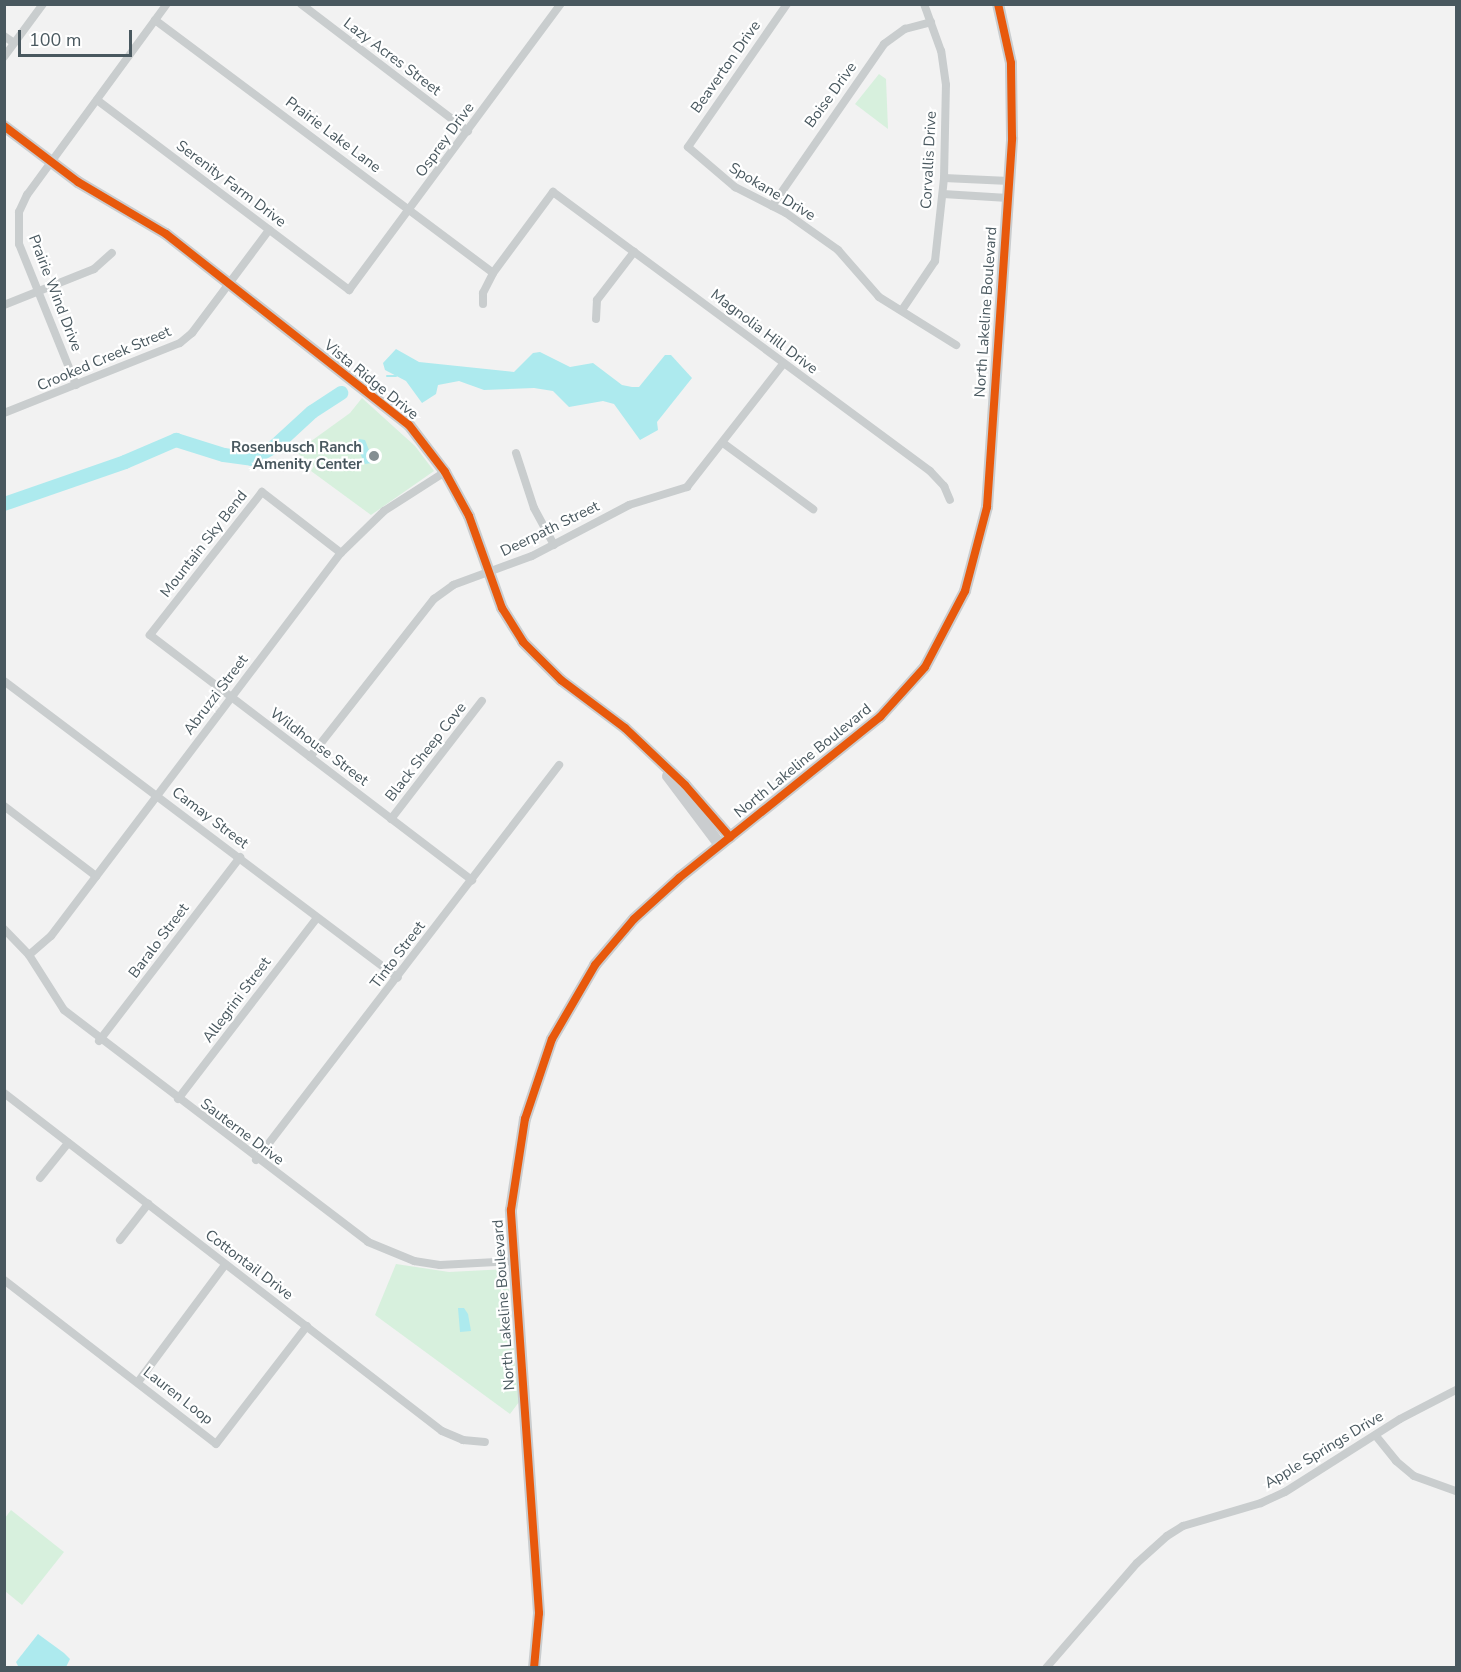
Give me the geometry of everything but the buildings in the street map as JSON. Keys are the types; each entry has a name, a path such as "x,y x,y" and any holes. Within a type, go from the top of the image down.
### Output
{"street":[{"path":"4,57 43,4"},
{"name":"Prairie Wind Drive","path":"76,385 19,244 17,226 27,195 167,4"},
{"name":"Lazy Acres Street","path":"301,4 468,131"},
{"name":"Osprey Drive","path":"349,290 561,4"},
{"name":"Corvallis Drive","path":"902,310 935,261 943,194 946,85 931,22 924,4"},
{"name":"North Lakeline Boulevard","path":"534,1668 539,1613 511,1210 525,1119 552,1039 595,964 634,919 725,841 880,717 900,696 935,651 965,591 987,507 1014,102 1011,63 998,4"},
{"name":"Beaverton Drive","path":"688,147 787,5"},
{"name":"Prairie Lake Lane","path":"155,20 493,273"},
{"name":"Boise Drive","path":"772,206 884,44 905,29 931,22"},
{"path":"4,36 14,43"},
{"name":"Serenity Farm Drive","path":"97,100 349,290"},
{"name":"Vista Ridge Drive","path":"4,126 78,182 166,234 409,425 445,472 469,516 502,609 540,661 625,728 659,762 725,841"},
{"name":"Spokane Drive","path":"688,147 735,187 772,206 838,250 868,287 956,345"},
{"path":"944,178 1009,181"},
{"name":"Magnolia Hill Drive","path":"493,273 553,192 930,471 945,486 950,500"},
{"path":"943,194 1008,198"},
{"name":"Crooked Creek Street","path":"4,413 180,343 230,285 269,230"},
{"path":"596,319 597,300 634,252"},
{"path":"4,305 94,269 112,253"},
{"path":"483,304 483,293 493,273"},
{"name":"Deerpath Street","path":"310,757 434,599 453,585 554,545 628,506 678,492 696,479 784,363"},
{"path":"723,443 813,509"},
{"path":"516,453 534,508 554,545"},
{"name":"Abruzzi Street","path":"29,955 51,936 341,554 384,511 445,472"},
{"name":"Mountain Sky Bend","path":"150,635 262,492 341,554"},
{"name":"Wildhouse Street","path":"150,635 472,880"},
{"name":"Camay Street","path":"4,681 398,978"},
{"name":"Black Sheep Cove","path":"391,819 482,701"},
{"name":"Tinto Street","path":"256,1160 398,978 559,765"},
{"path":"4,806 96,876"},
{"name":"Baralo Street","path":"99,1041 240,857"},
{"name":"Allegrini Street","path":"178,1100 317,918"},
{"name":"Sauterne Drive","path":"4,929 29,955 64,1011 99,1041 352,1232 392,1254 440,1265 514,1261"},
{"name":"Cottontail Drive","path":"4,1094 442,1431 463,1440 485,1442"},
{"path":"40,1178 68,1143"},
{"path":"120,1240 148,1204"},
{"path":"138,1382 225,1265"},
{"name":"Lauren Loop","path":"4,1280 216,1444 307,1326"},
{"name":"Apple Springs Drive","path":"1046,1668 1137,1563 1167,1536 1183,1526 1261,1503 1285,1492 1456,1390"},
{"path":"1376,1436 1396,1461 1414,1476 1456,1491"}],"green space":[{"path":"879,74 886,79 888,129 855,104"},
{"path":"362,398 415,446 434,471 371,515 311,471 314,466 296,452 350,413"},
{"path":"396,1264 449,1272 507,1269 519,1402 510,1414 375,1315"},
{"path":"11,1510 64,1552 22,1605 5,1591 5,1518"}],"water":[{"path":"396,349 419,362 514,372 533,353 540,352 570,367 593,363 622,385 632,387 639,387 665,355 671,355 692,378 657,422 658,430 640,440 614,404 603,401 569,407 553,391 534,388 484,390 459,381 438,385 436,394 422,403 406,381 385,370 383,363"},
{"path":"359,439 365,440 369,450 380,454 378,462 365,464 356,444"},
{"path":"458,1308 464,1308 468,1314 471,1331 460,1332"},
{"path":"38,1634 70,1659 66,1667 18,1666 16,1662"}],"waterway":[{"path":"387,376 396,376"},
{"path":"4,504 125,462 176,440 224,455 252,459 275,446 312,412 341,393"}],"cycle path":[{"path":"534,1668 539,1613 511,1210 525,1119 552,1039 595,965 634,919 679,878 880,717 925,667 965,591 987,507 1012,138 1011,63 998,4"},
{"path":"4,126 78,182 166,234 409,425 445,472 469,516 502,608 523,642 561,680 625,728 685,785 730,837"}],"place":[{"name":"Rosenbusch Ranch Amenity Center","path":"374,456"}]}
